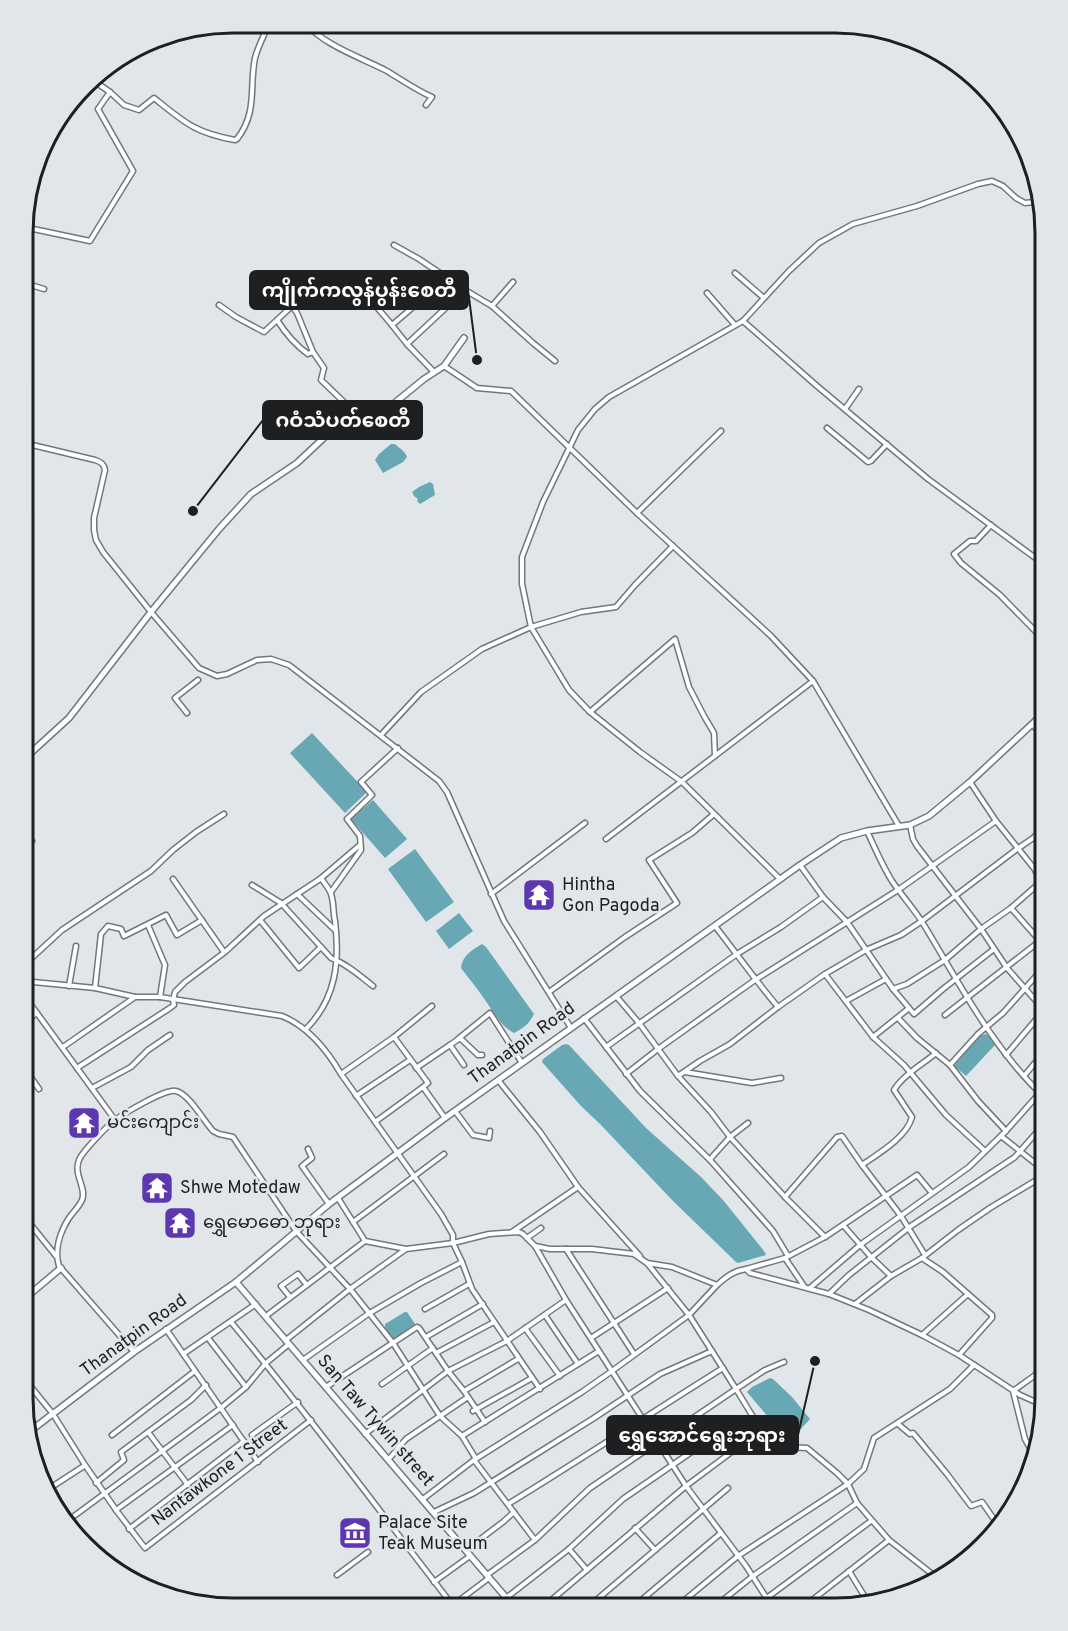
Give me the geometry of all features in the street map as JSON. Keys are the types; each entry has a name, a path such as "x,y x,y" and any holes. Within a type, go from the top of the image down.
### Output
{"main road":[{"path":"33,752 69,718 151,612 251,494 297,463 355,405 382,408 391,406 444,366 464,339"},
{"name":"Thanatpin Road","path":"35,1427 134,1352 236,1282 329,1204 397,1153 780,879 841,838 867,831 910,825 936,811 1035,721"},
{"path":"33,1290 60,1267"},
{"name":"San Taw Tywin street","path":"236,1282 506,1598"}],"street":[{"path":"99,85 124,105 139,110 154,98 181,121 195,129 235,140 246,123 252,101 255,57 265,33"},
{"path":"317,33 327,41 432,97 426,105"},
{"path":"33,229 90,241 133,171 98,109 110,92"},
{"path":"780,879 682,782 590,712 569,690 531,627 522,584 522,556 543,502 578,430 596,409 609,397 743,321 789,271 819,243 853,224 916,206 978,184 992,182 1003,186 1025,203 1032,202"},
{"path":"394,245 492,306 555,361"},
{"path":"735,273 764,298"},
{"path":"392,325 445,276"},
{"path":"349,411 345,403 321,380 324,368 313,352 297,313 285,292 306,283 323,280 345,282 365,296 407,345 435,373"},
{"path":"492,306 513,282"},
{"path":"33,286 45,289"},
{"path":"407,345 465,290"},
{"path":"707,293 735,325"},
{"path":"219,305 264,332 292,306"},
{"path":"277,320 287,336 299,348 308,354 313,352"},
{"path":"743,321 928,479 1035,558"},
{"path":"444,366 477,388 511,391 637,513 771,636 813,681 899,826"},
{"path":"844,409 859,389"},
{"path":"827,428 868,462 887,444"},
{"path":"637,513 721,431"},
{"path":"33,445 95,459 104,465 105,470 94,518 96,540 151,612 201,669 217,676 227,674 257,660 271,659 289,665 439,781 447,792 504,921 571,1028"},
{"path":"991,525 975,541 970,541 954,554 961,563 1000,595 1035,631"},
{"path":"381,735 421,692 482,649 531,627 580,612 616,607 673,546"},
{"path":"590,712 675,639 689,687 714,733 715,756"},
{"path":"187,713 175,698 198,680 201,669"},
{"path":"606,839 813,681"},
{"path":"1032,724 1035,727"},
{"path":"331,892 361,850 360,836 347,819 372,795 361,782 398,748"},
{"path":"970,782 996,821 1035,871"},
{"path":"33,957 62,930 151,871 196,832 224,814"},
{"path":"549,992 624,937 677,903 649,860 692,833 714,814"},
{"path":"626,1074 755,980 898,890 996,821"},
{"path":"491,894 585,823"},
{"path":"910,825 913,839 981,929 1007,968 1035,1000"},
{"path":"867,831 881,863 922,921 967,999 1005,1055 1035,1088"},
{"path":"678,1076 730,1044 825,974 866,950 901,935 922,921 1035,836"},
{"path":"77,1068 174,1005 175,992 185,982 225,952 260,920 321,878 360,845"},
{"path":"800,865 822,897 847,922 893,989 914,1014 994,949"},
{"path":"306,1029 313,1022 330,992 337,961 331,892 321,878"},
{"path":"173,879 225,952"},
{"path":"252,885 282,904 330,958 373,986"},
{"path":"893,989 908,984 945,960 981,929 1035,888"},
{"path":"297,894 336,931"},
{"path":"606,1047 822,897"},
{"path":"1011,908 1035,935"},
{"path":"95,988 101,934 108,926 121,929 124,936 166,915 177,935 202,920"},
{"path":"260,920 299,968 321,947"},
{"path":"148,925 165,965 160,998"},
{"path":"715,926 778,1007"},
{"path":"945,1015 1035,945"},
{"path":"69,986 75,946"},
{"path":"825,974 873,1037 904,1065 946,1115 985,1151"},
{"path":"950,1065 978,1034 1003,1013 1035,977"},
{"path":"846,1001 886,979"},
{"path":"33,982 95,988 135,997 207,1004 282,1016 306,1029 329,1055 414,1175 453,1235 453,1243 469,1284 540,1389"},
{"path":"616,996 678,1076 730,1137 825,1237"},
{"path":"63,1047 135,997"},
{"path":"341,1074 394,1037 432,1006"},
{"path":"33,1008 115,1120"},
{"path":"873,1037 908,1009"},
{"path":"33,1016 37,1013"},
{"path":"416,1068 450,1045 490,1013 522,1063"},
{"path":"584,1018 626,1074 655,1107 710,1160 773,1231 807,1288"},
{"path":"898,1018 917,1038 950,1065 978,1101 1006,1131"},
{"path":"1005,1055 1035,1021"},
{"path":"92,1088 131,1067 148,1050 170,1035"},
{"path":"375,1122 428,1083 394,1037"},
{"path":"458,1039 460,1038 478,1055 482,1055"},
{"path":"450,1045 464,1065"},
{"path":"862,1165 903,1134 910,1125 912,1117 894,1090 936,1053"},
{"path":"356,1096 410,1060"},
{"path":"1023,1076 1035,1062"},
{"path":"684,1072 752,1083 781,1078"},
{"path":"33,1080 39,1089"},
{"path":"498,1080 540,1132 578,1187 647,1263 689,1315 761,1430 786,1446 807,1448 848,1484 857,1503 889,1540 931,1573"},
{"path":"423,1088 445,1118"},
{"path":"56,1257 58,1241 68,1219 82,1201 83,1193 77,1168 79,1159 115,1120 164,1092 174,1090 184,1094 213,1131 233,1137 296,1231 350,1289 393,1343 440,1416 462,1436 490,1482 535,1540"},
{"path":"807,1288 860,1245 969,1167 1035,1099"},
{"path":"455,1111 473,1135 489,1138 490,1131"},
{"path":"710,1160 730,1137 748,1123"},
{"path":"830,1294 849,1275 908,1228 1014,1157 1035,1134"},
{"path":"785,1197 837,1137 842,1136 901,1216 924,1257 992,1315 992,1318 959,1355"},
{"path":"1001,1136 1035,1165"},
{"path":"308,1149 312,1158 302,1166 329,1204"},
{"path":"353,1222 444,1154"},
{"path":"423,1499 475,1460 582,1392 689,1315 728,1275 737,1270 787,1257 825,1237 917,1174 932,1193"},
{"path":"855,1305 891,1276 924,1257 958,1230 1035,1179"},
{"path":"511,1233 578,1187"},
{"path":"338,1198 365,1241 406,1249 453,1243 489,1234 521,1233 527,1238 535,1246 566,1300 686,1486 766,1597 871,1521"},
{"path":"843,1225 891,1276"},
{"path":"33,1228 56,1257 60,1267 134,1352"},
{"path":"527,1238 541,1228"},
{"path":"266,1316 365,1241"},
{"path":"535,1246 550,1249 592,1248 633,1254 647,1263 672,1267 717,1285"},
{"path":"566,1248 634,1354"},
{"path":"72,1517 246,1388 287,1342 350,1289 406,1249"},
{"path":"302,1360 368,1314 462,1262"},
{"path":"746,1269 830,1294 922,1335 959,1355 1013,1391 1035,1402"},
{"path":"290,1297 281,1286 297,1274 306,1285"},
{"path":"425,1309 469,1284"},
{"path":"591,1338 668,1288"},
{"path":"922,1335 968,1294"},
{"path":"366,1434 448,1371 507,1341 566,1300"},
{"path":"183,1354 256,1304"},
{"path":"426,1337 483,1304"},
{"path":"545,1315 578,1364"},
{"path":"231,1322 297,1402 447,1598"},
{"path":"382,1384 435,1350 494,1322"},
{"path":"326,1388 417,1327 464,1391 474,1410 485,1422"},
{"path":"525,1328 560,1376"},
{"path":"166,1329 258,1462"},
{"path":"208,1338 246,1388"},
{"path":"462,1436 599,1351"},
{"path":"434,1512 474,1492 660,1374 712,1351"},
{"path":"464,1391 519,1359"},
{"path":"462,1598 535,1540 590,1488 765,1370 784,1362"},
{"path":"687,1598 738,1556 848,1484 864,1469 874,1438 950,1389 974,1365"},
{"path":"508,1504 723,1368"},
{"path":"112,1435 195,1371"},
{"path":"1013,1391 1035,1375"},
{"path":"474,1410 531,1378"},
{"path":"96,1482 124,1460 122,1452 206,1385"},
{"path":"33,1390 53,1414 96,1482 129,1528 244,1441"},
{"path":"1013,1391 1029,1446"},
{"path":"388,1460 406,1438 468,1397"},
{"path":"252,1435 297,1402"},
{"name":"Nantawkone 1 Street","path":"129,1528 145,1548 311,1420"},
{"path":"898,1424 910,1434 913,1433 971,1506 982,1502 994,1519"},
{"path":"116,1510 233,1425"},
{"path":"554,1598 686,1486 761,1430"},
{"path":"148,1432 188,1485"},
{"path":"506,1598 569,1549 623,1499 719,1433"},
{"path":"54,1486 85,1465"},
{"path":"599,1598 728,1488"},
{"path":"726,1598 857,1503"},
{"path":"434,1582 514,1512"},
{"path":"635,1528 655,1550"},
{"path":"644,1598 721,1533"},
{"path":"815,1598 889,1540"},
{"path":"569,1549 587,1569"},
{"path":"337,1575 368,1552"},
{"path":"849,1571 864,1596"}],"water":[{"path":"391,444 395,444 407,457 403,462 383,473 375,460"},
{"path":"430,482 433,484 435,495 420,504 412,492"},
{"path":"312,733 367,792 345,813 290,753"},
{"path":"373,800 407,839 385,858 351,819"},
{"path":"415,849 454,902 426,922 388,869"},
{"path":"459,913 473,931 449,949 436,931"},
{"path":"482,944 534,1014 526,1025 514,1033 501,1023 461,968 465,957"},
{"path":"986,1034 995,1045 966,1076 954,1066 979,1036"},
{"path":"566,1044 646,1128 723,1200 766,1255 736,1262 581,1106 542,1062"},
{"path":"405,1312 415,1324 395,1339 385,1328 385,1324"},
{"path":"770,1378 792,1397 810,1419 799,1431 788,1433 777,1423 775,1425 747,1392"}],"place":[{"name":"ကျိုက်ကလွန်ပွန်းစေတီ","path":"477,360"},
{"name":"ဂဝံသံပတ်စေတီ","path":"193,511"},
{"name":"Hintha Gon Pagoda","path":"539,895"},
{"name":"မင်းကျောင်း","path":"84,1123"},
{"name":"Shwe Motedaw","path":"157,1188"},
{"name":"ရွှေမောဓော ဘုရား","path":"180,1223"},
{"name":"ရွှေအောင်ရွေးဘုရား","path":"815,1361"},
{"name":"Palace Site Teak Museum","path":"355,1533"}]}
